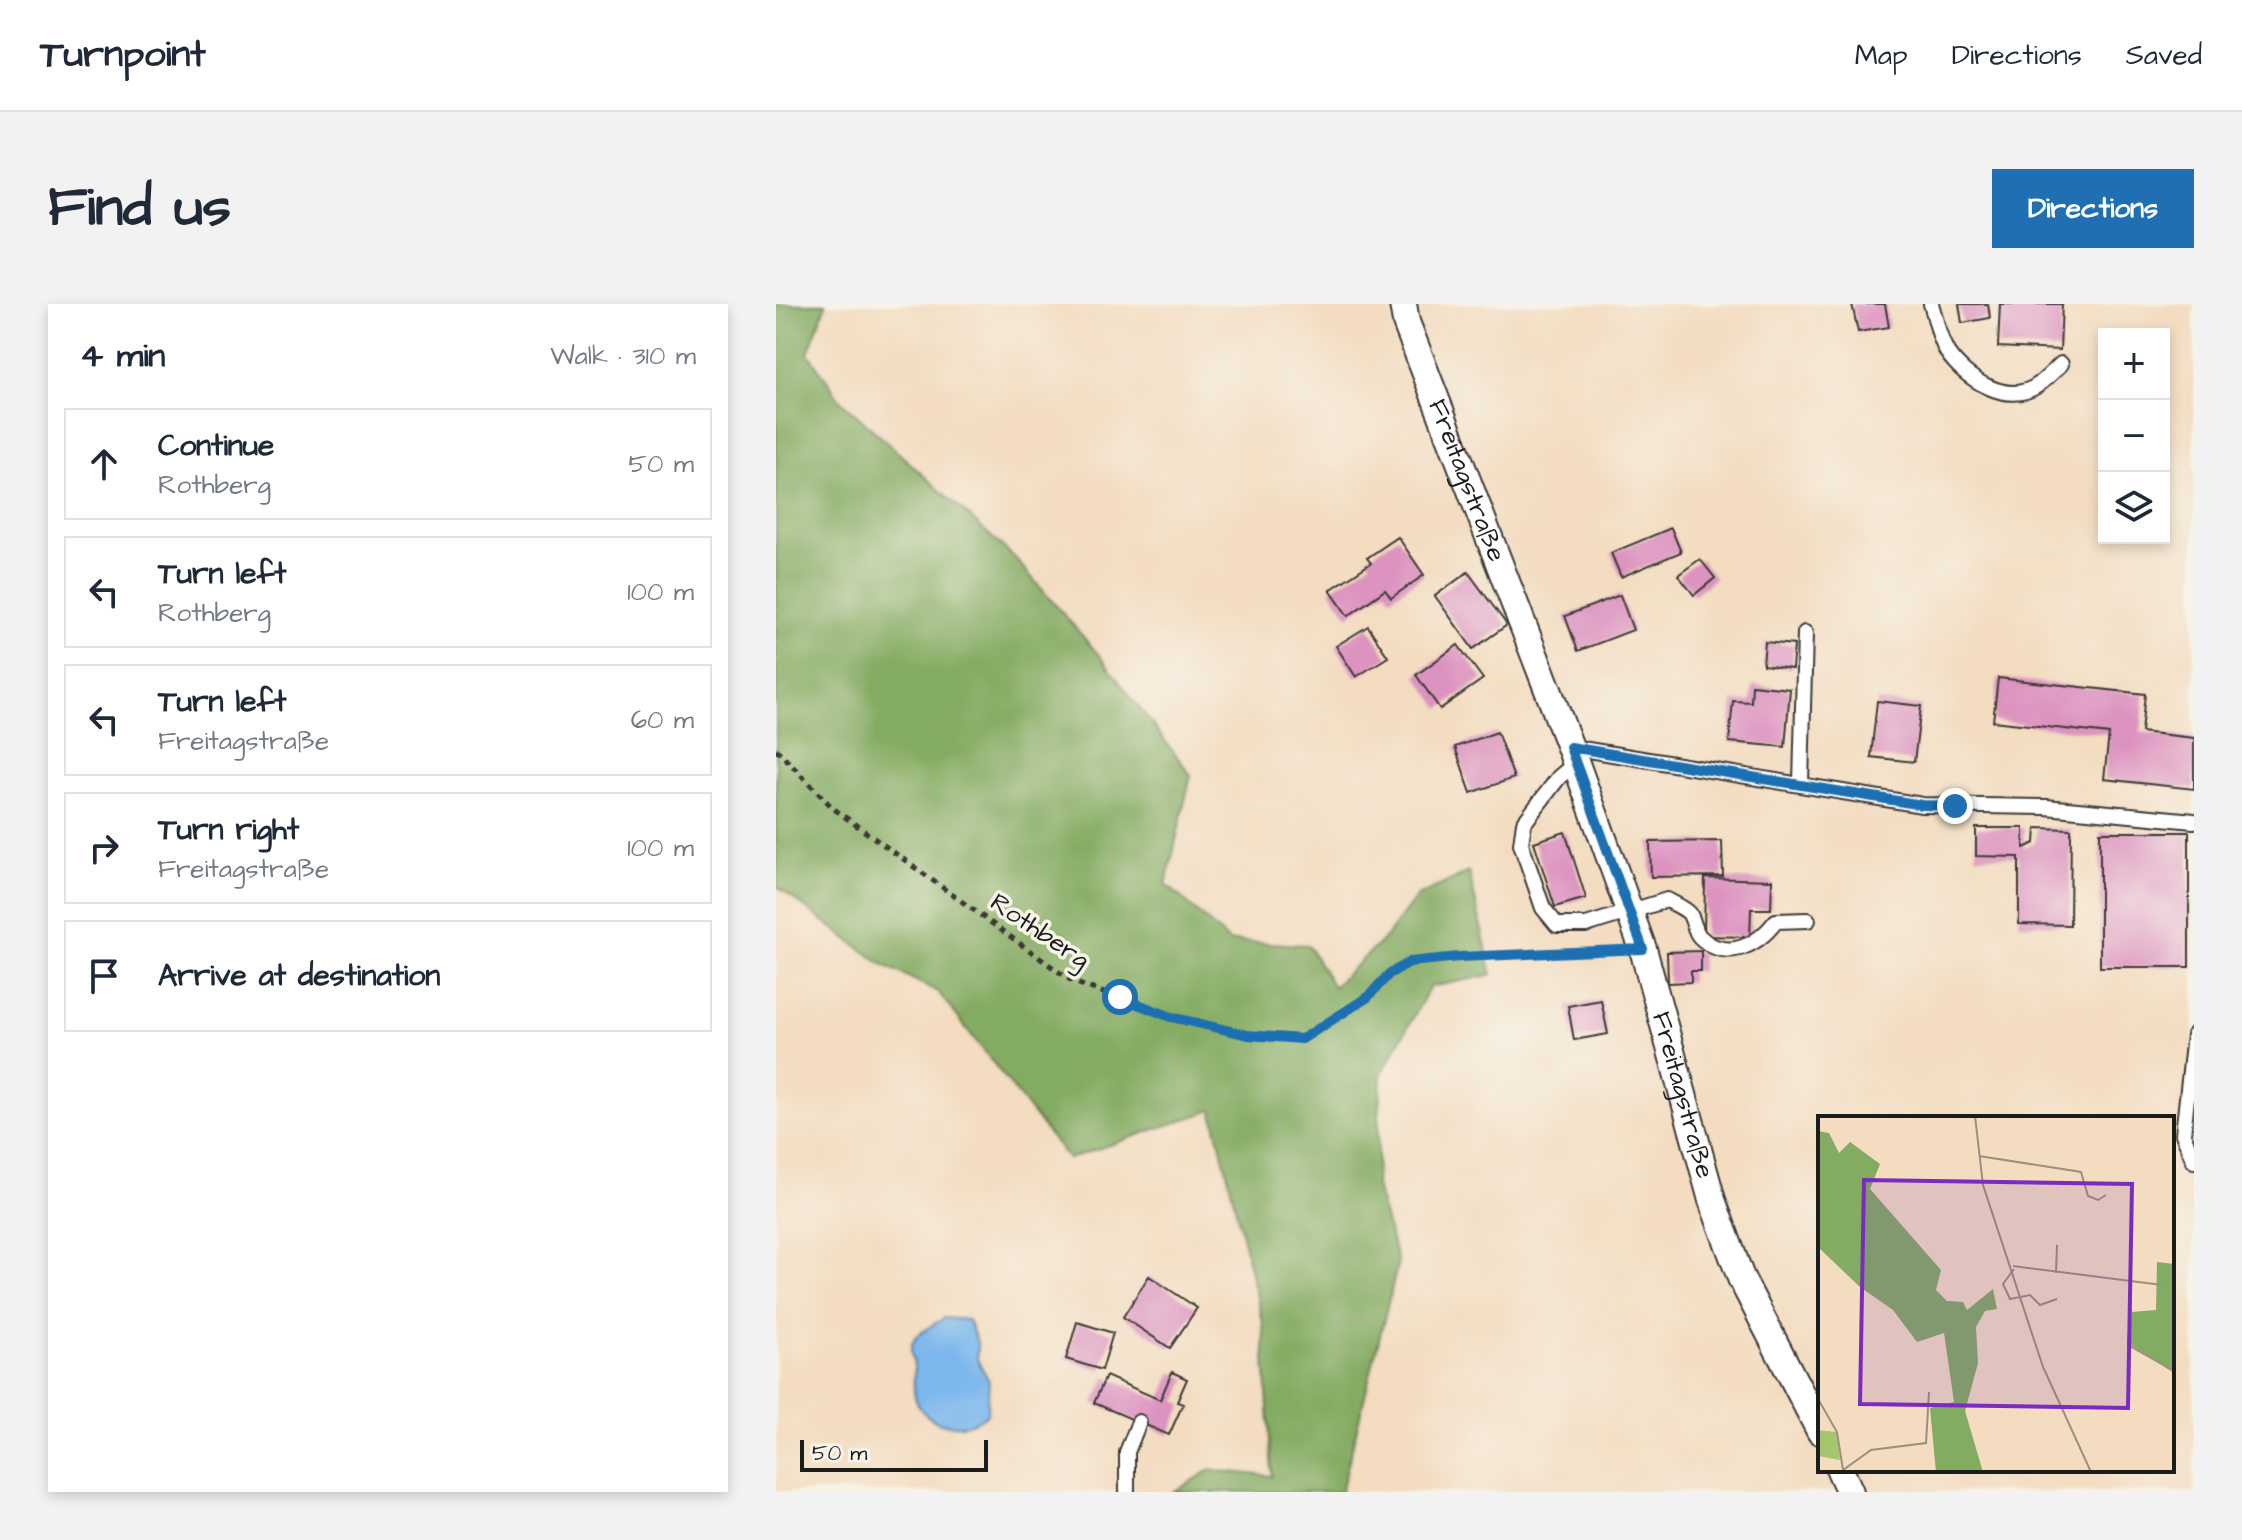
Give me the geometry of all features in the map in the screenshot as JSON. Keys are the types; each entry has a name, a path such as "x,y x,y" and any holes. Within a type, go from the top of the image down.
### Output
{"street":[{"name":"Freitagstraße","path":"1403,304 1406,322 1573,755 1643,949 1712,1200 1741,1278 1818,1427"},
{"path":"1841,1472 1850,1492"}],"lane":[{"path":"1931,304 1945,349 1963,371 1989,389 2015,392 2036,387 2061,364"},
{"path":"1801,783 1805,633"},
{"path":"1808,920 1776,921 1765,935 1746,948 1720,950 1698,935 1689,913 1667,900 1586,925 1557,925 1543,908 1521,844 1524,823 1573,755 1801,783 1922,805 2046,807 2194,821"},
{"path":"2194,1035 2183,1134 2194,1161"},
{"path":"1127,1492 1127,1452 1139,1422"}],"path":[{"name":"Rothberg","path":"776,749 834,809 1073,982 1171,1017 1248,1035 1302,1039 1368,997 1389,974 1410,962 1643,949"}],"green space":[{"path":"776,304 826,304 808,353 841,401 1014,557 1098,654 1191,775 1166,884 1229,941 1308,945 1333,987 1385,938 1417,896 1469,872 1492,975 1430,987 1381,1075 1376,1186 1398,1263 1341,1492 1174,1492 1210,1470 1272,1476 1263,1323 1212,1110 1068,1159 938,992 880,963 776,886"}],"water":[{"path":"944,1318 968,1320 977,1342 977,1359 989,1381 987,1414 968,1424 935,1421 919,1407 915,1397 912,1343"}],"building":[{"path":"1852,304 1885,304 1889,327 1858,332"},
{"path":"1959,304 1988,304 1990,318 1962,323"},
{"path":"2000,304 2062,304 2060,350 1998,347"},
{"path":"1671,528 1681,552 1621,577 1611,553"},
{"path":"1398,537 1424,575 1391,598 1385,590 1348,616 1330,590 1371,563 1367,558"},
{"path":"1700,559 1715,578 1694,595 1678,575"},
{"path":"1468,572 1507,625 1473,649 1435,596"},
{"path":"1620,595 1633,630 1578,651 1565,616"},
{"path":"1368,626 1388,657 1356,677 1336,646"},
{"path":"1765,642 1794,645 1792,669 1763,665"},
{"path":"1458,645 1483,679 1440,709 1416,675"},
{"path":"1998,678 2145,694 2141,732 2194,738 2194,789 2104,779 2109,734 1993,721"},
{"path":"1752,685 1790,689 1785,747 1729,742 1733,701 1751,702"},
{"path":"1877,701 1921,706 1914,762 1871,757"},
{"path":"1497,732 1514,778 1471,793 1455,747"},
{"path":"1976,828 2024,828 2024,848 2035,843 2036,828 2071,829 2070,925 2019,924 2019,857 1976,856"},
{"path":"1565,832 1586,898 1555,907 1534,842"},
{"path":"2100,832 2189,832 2189,967 2100,967"},
{"path":"1722,841 1723,876 1651,877 1650,842"},
{"path":"1705,878 1772,880 1771,909 1751,909 1750,937 1704,936"},
{"path":"1701,951 1701,971 1691,971 1691,982 1668,983 1667,952"},
{"path":"1601,1000 1608,1034 1574,1040 1568,1006"},
{"path":"1149,1276 1197,1308 1170,1348 1123,1317"},
{"path":"1077,1322 1113,1333 1102,1370 1066,1359"},
{"path":"1172,1372 1187,1379 1177,1402 1183,1404 1169,1435 1094,1403 1106,1376 1160,1400"}],"route":[{"path":"1120,997 1171,1017 1248,1035 1302,1039 1368,997 1389,974 1410,962 1643,949 1570,747 1922,805 1955,806"}]}
